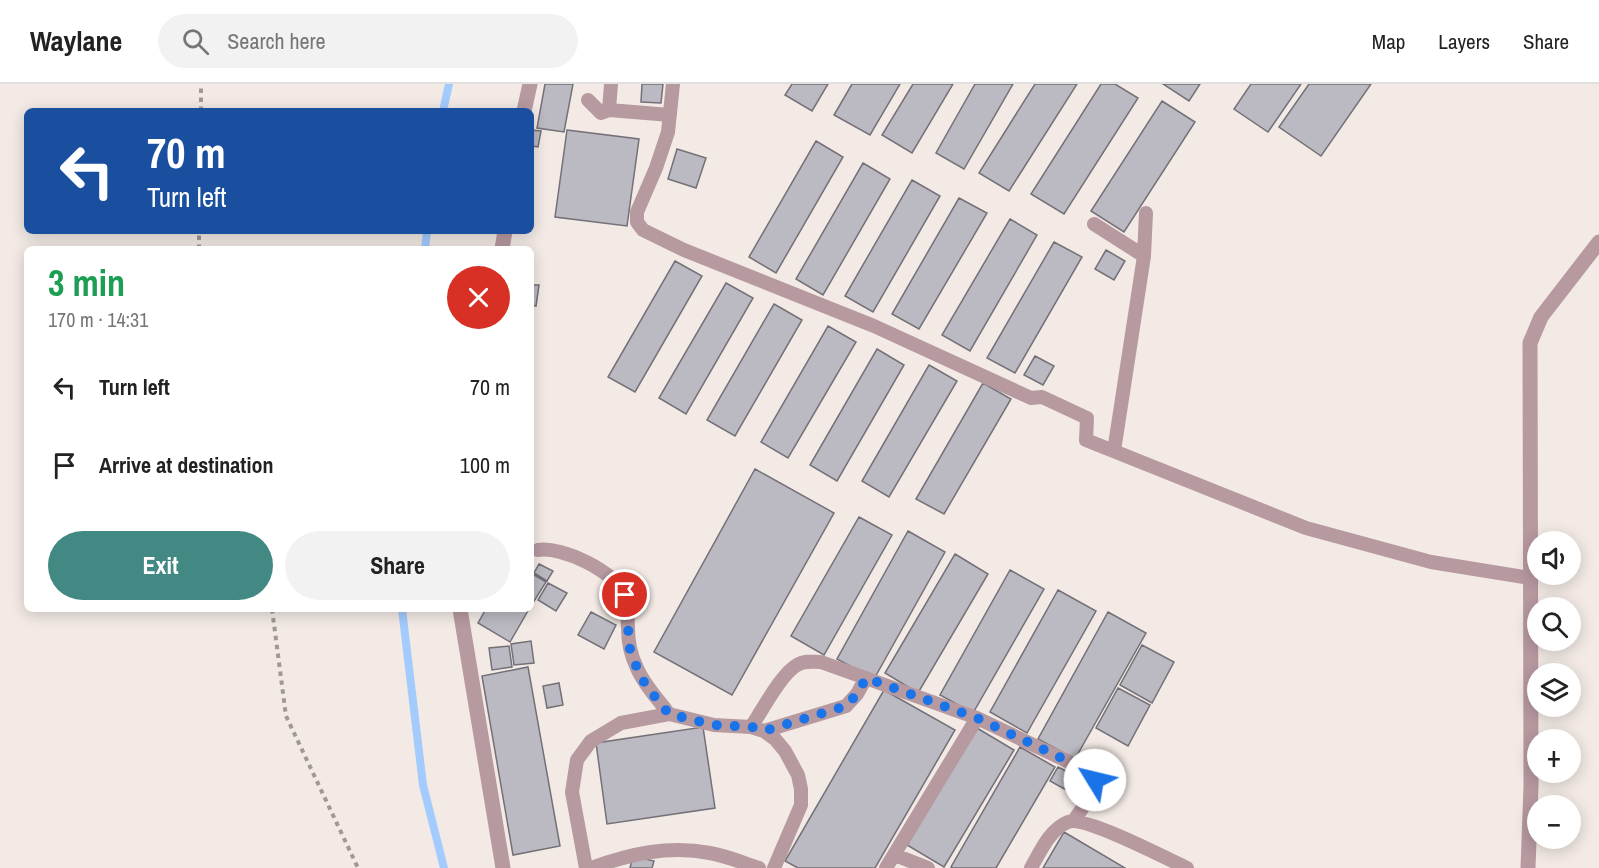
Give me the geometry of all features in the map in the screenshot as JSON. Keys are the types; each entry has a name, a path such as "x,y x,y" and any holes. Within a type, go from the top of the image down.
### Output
{"street":[{"path":"525,108 530,84"},
{"path":"1530,531 1530,342 1541,316 1599,242"},
{"path":"1528,868 1531,786 1530,585"},
{"path":"460,612 503,868"}],"lane":[{"path":"604,115 611,84"},
{"path":"673,84 668,132 656,168 637,212 637,222 643,230 684,250 874,326 1031,398 1042,397 1087,418 1086,440 1306,528 1431,562 1527,578"},
{"path":"588,100 604,115 670,115"},
{"path":"1114,451 1144,256 1146,213"},
{"path":"1094,224 1144,256"},
{"path":"538,550 549,548 562,552 595,567 615,582 625,595 630,650 637,668 646,686 669,714"},
{"path":"758,729 772,695 796,665 805,662 821,662 977,718 1093,775 1094,787 1085,805 1074,820 1062,825 1052,834 1031,868"},
{"path":"586,868 572,792 577,760 591,741 621,723 669,714 714,725 758,729 846,706 857,694 866,678"},
{"path":"886,868 977,718"},
{"path":"758,729 775,738 785,751 798,775 801,789 801,805 781,847 774,868"},
{"path":"1074,820 1092,824 1187,868"},
{"path":"591,868 624,856 656,850 710,853 759,868"},
{"path":"895,855 928,868"}],"path":[{"path":"201,84 201,108"},
{"path":"272,612 286,716 358,868"}],"building":[{"path":"545,84 573,84 564,132 537,128"},
{"path":"642,84 663,84 661,103 641,102"},
{"path":"792,84 828,84 812,111 785,95"},
{"path":"852,84 900,84 870,135 834,115"},
{"path":"913,84 953,84 912,153 882,135"},
{"path":"975,84 1013,84 964,169 936,153"},
{"path":"1035,84 1077,84 1009,191 979,173"},
{"path":"1101,84 1115,84 1138,98 1064,214 1031,194"},
{"path":"1163,84 1200,84 1189,101"},
{"path":"1251,84 1301,84 1268,132 1234,109"},
{"path":"1309,84 1371,84 1321,156 1279,127"},
{"path":"1162,101 1195,122 1124,232 1091,211"},
{"path":"534,130 541,131 538,147 534,146"},
{"path":"567,130 639,139 627,226 555,217"},
{"path":"816,141 843,157 776,273 749,257"},
{"path":"677,149 706,158 696,188 668,179"},
{"path":"863,163 890,179 823,295 796,279"},
{"path":"912,180 940,196 873,312 845,296"},
{"path":"959,198 987,213 919,329 892,314"},
{"path":"1010,219 1037,235 970,351 942,335"},
{"path":"1054,242 1082,257 1015,373 987,358"},
{"path":"1106,250 1125,261 1114,280 1095,269"},
{"path":"675,261 702,276 635,392 608,377"},
{"path":"726,283 753,298 686,414 659,398"},
{"path":"534,285 539,285 536,306 534,306"},
{"path":"774,304 802,320 735,436 707,420"},
{"path":"828,326 856,342 788,458 761,442"},
{"path":"877,349 904,365 837,481 810,465"},
{"path":"1035,356 1054,366 1043,385 1024,375"},
{"path":"929,365 957,381 889,497 862,481"},
{"path":"983,383 1011,399 944,514 916,499"},
{"path":"755,469 834,513 732,695 654,652"},
{"path":"859,517 892,535 824,655 791,636"},
{"path":"908,531 945,552 874,679 837,659"},
{"path":"955,554 988,574 918,693 885,673"},
{"path":"539,564 553,571 547,581 534,573"},
{"path":"1010,570 1044,589 973,713 940,695"},
{"path":"534,575 546,582 534,601"},
{"path":"548,583 567,593 556,611 538,600"},
{"path":"1058,590 1096,611 1027,733 990,712"},
{"path":"484,612 527,612 510,642 478,623"},
{"path":"591,612 616,625 604,649 578,635"},
{"path":"1108,612 1146,633 1075,759 1038,739"},
{"path":"531,641 534,663 514,665 511,644"},
{"path":"1142,645 1174,662 1152,703 1120,685"},
{"path":"509,646 512,667 492,670 489,648"},
{"path":"528,667 560,846 513,855 482,676"},
{"path":"559,683 563,705 547,708 543,686"},
{"path":"1118,688 1150,705 1128,746 1096,728"},
{"path":"884,690 955,730 875,868 798,868 785,861"},
{"path":"703,727 715,808 607,824 596,743"},
{"path":"977,728 1014,750 944,867 907,845"},
{"path":"1020,747 1055,767 996,868 951,867"},
{"path":"1058,767 1076,776 1068,791 1050,781"},
{"path":"1064,832 1125,868 1043,868"},
{"path":"633,856 654,861 652,868 630,868"}],"waterway":[{"path":"444,108 449,84"},
{"path":"425,246 427,234"},
{"path":"402,612 423,785 444,868"}],"route":[{"path":"625,595 630,650 646,686 669,714 714,725 752,727 764,731 846,706 857,694 866,678 977,718 1089,771 1095,780"}]}
